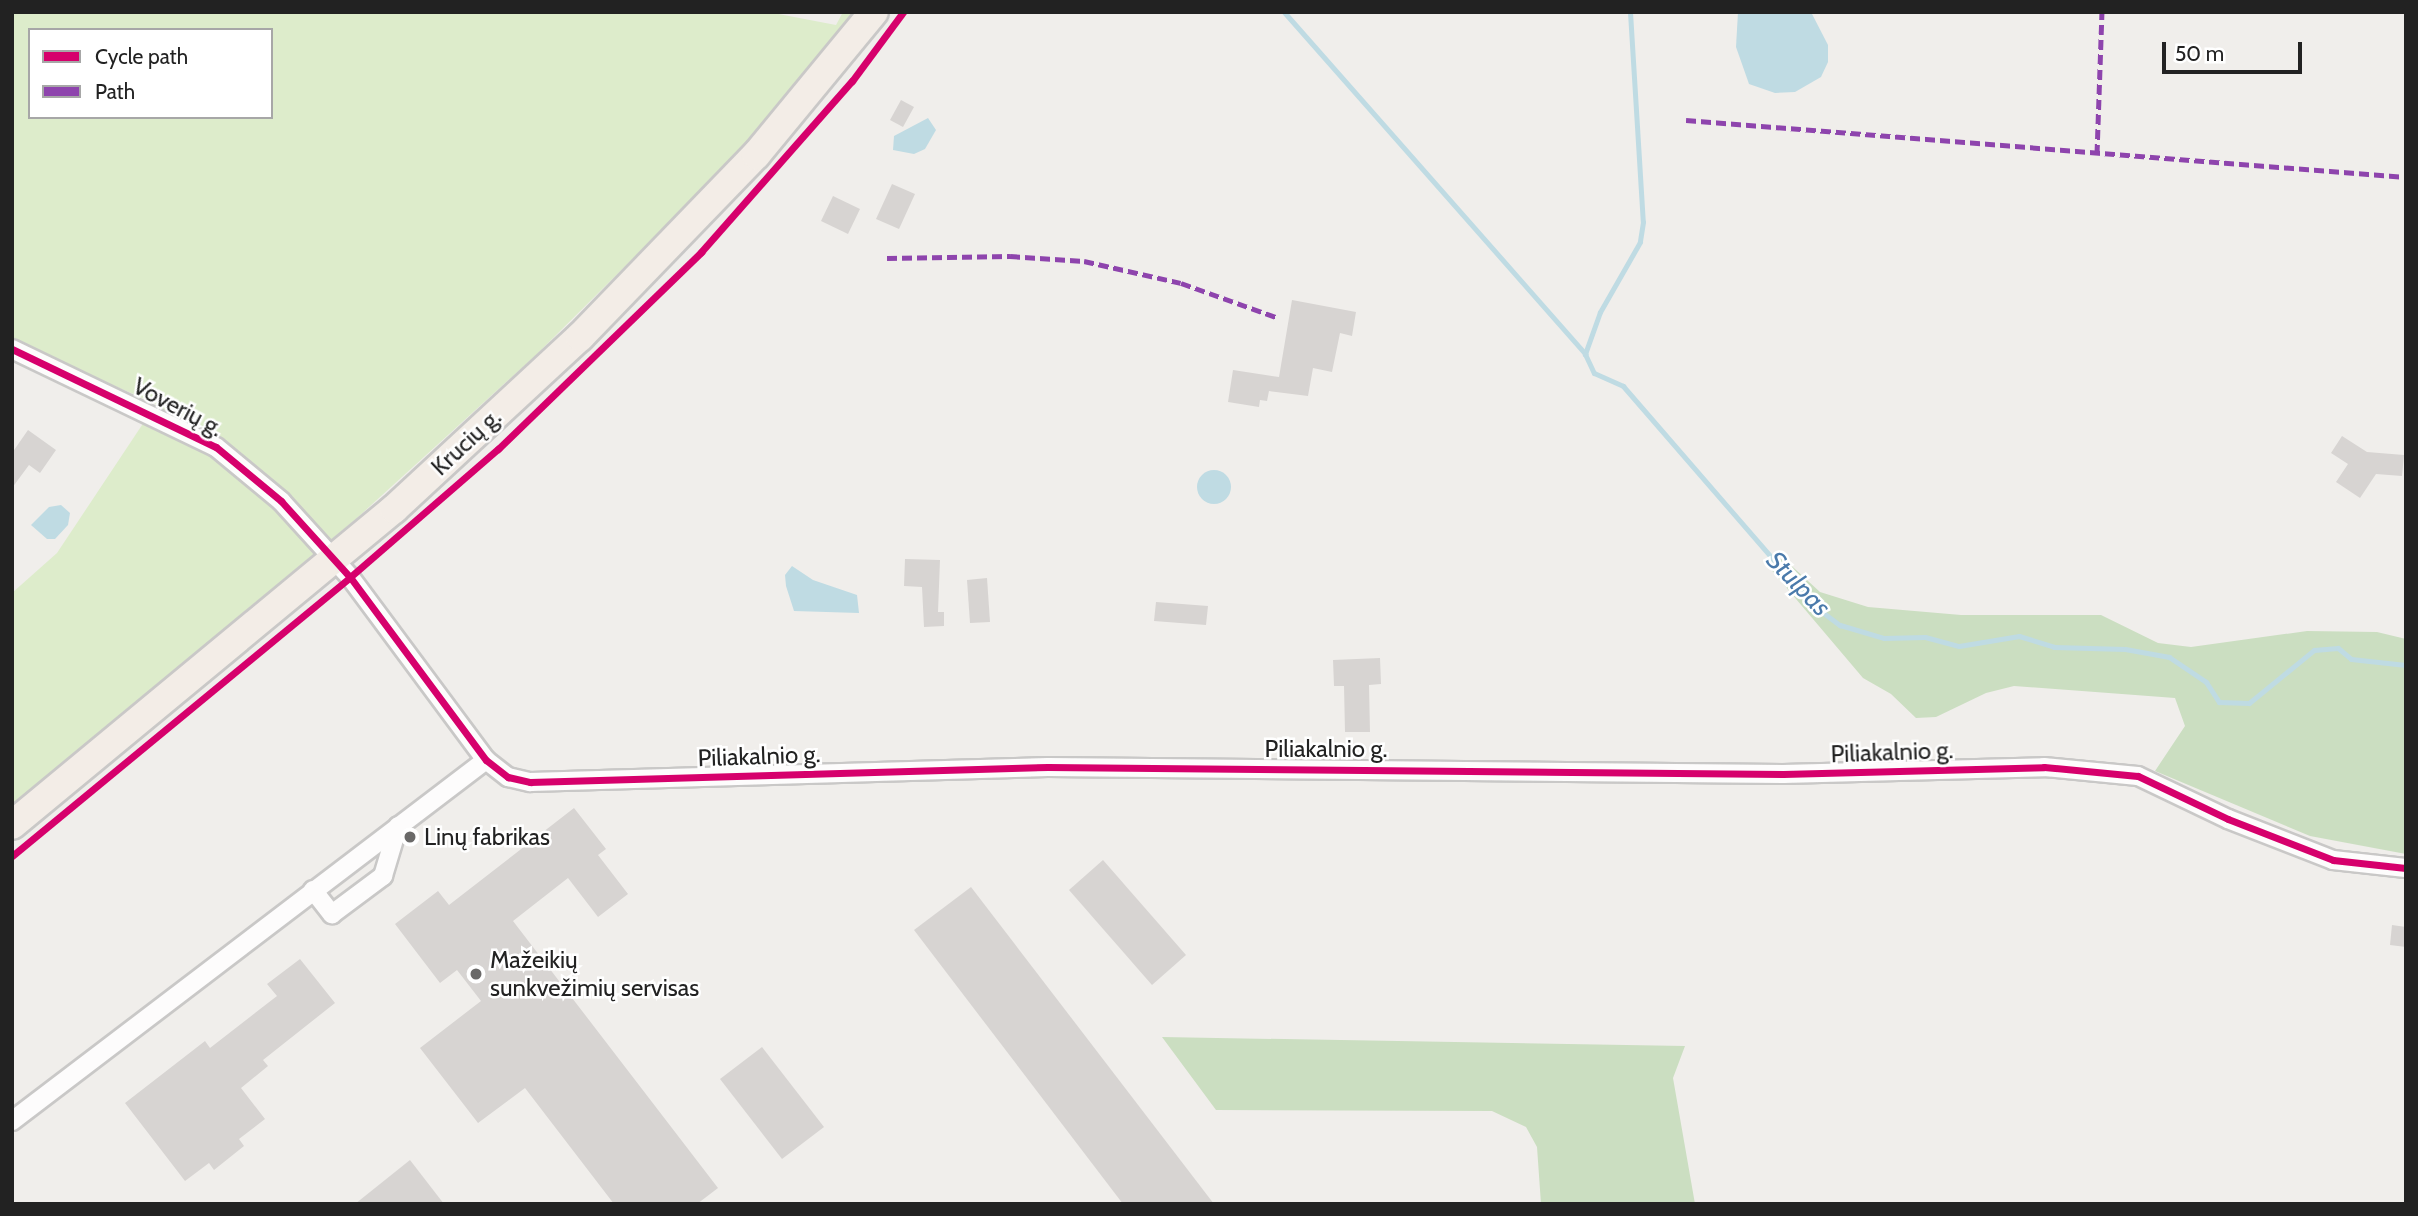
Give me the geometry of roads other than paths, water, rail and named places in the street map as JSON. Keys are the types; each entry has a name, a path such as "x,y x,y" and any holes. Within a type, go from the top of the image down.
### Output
{"main road":[{"name":"Krucių g.","path":"12,825 335,559 580,337 756,155 874,12"}],"street":[{"name":"Voverių g.","path":"12,349 216,447 281,501 335,559"},
{"name":"Piliakalnio g.","path":"335,559 454,712 486,760 508,777 555,782 1048,767 1783,774 2044,767 2138,776 2228,819 2333,860 2406,868"},
{"path":"12,1121 486,760"},
{"path":"313,890 332,914 383,876 398,826"}],"water":[{"path":"1738,12 1811,12 1828,45 1828,62 1821,77 1795,92 1775,93 1749,84 1736,47"},
{"path":"928,118 936,130 925,149 914,154 893,150 894,136"},
{"path":"1214,470 1226,475 1231,487 1226,499 1214,504 1202,499 1197,487 1202,475"},
{"path":"61,505 70,513 68,525 55,539 47,539 31,525 49,507"},
{"path":"792,566 813,580 857,595 859,613 794,611 785,575"}],"waterway":[{"path":"1284,12 1585,354"},
{"name":"Stulpas","path":"1630,12 1643,222 1640,242 1600,312 1585,354 1594,373 1623,386 1813,605 1840,625 1884,638 1925,637 1959,646 2019,636 2054,647 2125,649 2169,657 2206,682 2219,702 2249,703 2314,650 2338,648 2351,659 2406,665"}],"place":[{"name":"Linų fabrikas","path":"410,837"},
{"name":"Mažeikių sunkvežimių servisas","path":"476,974"}]}
